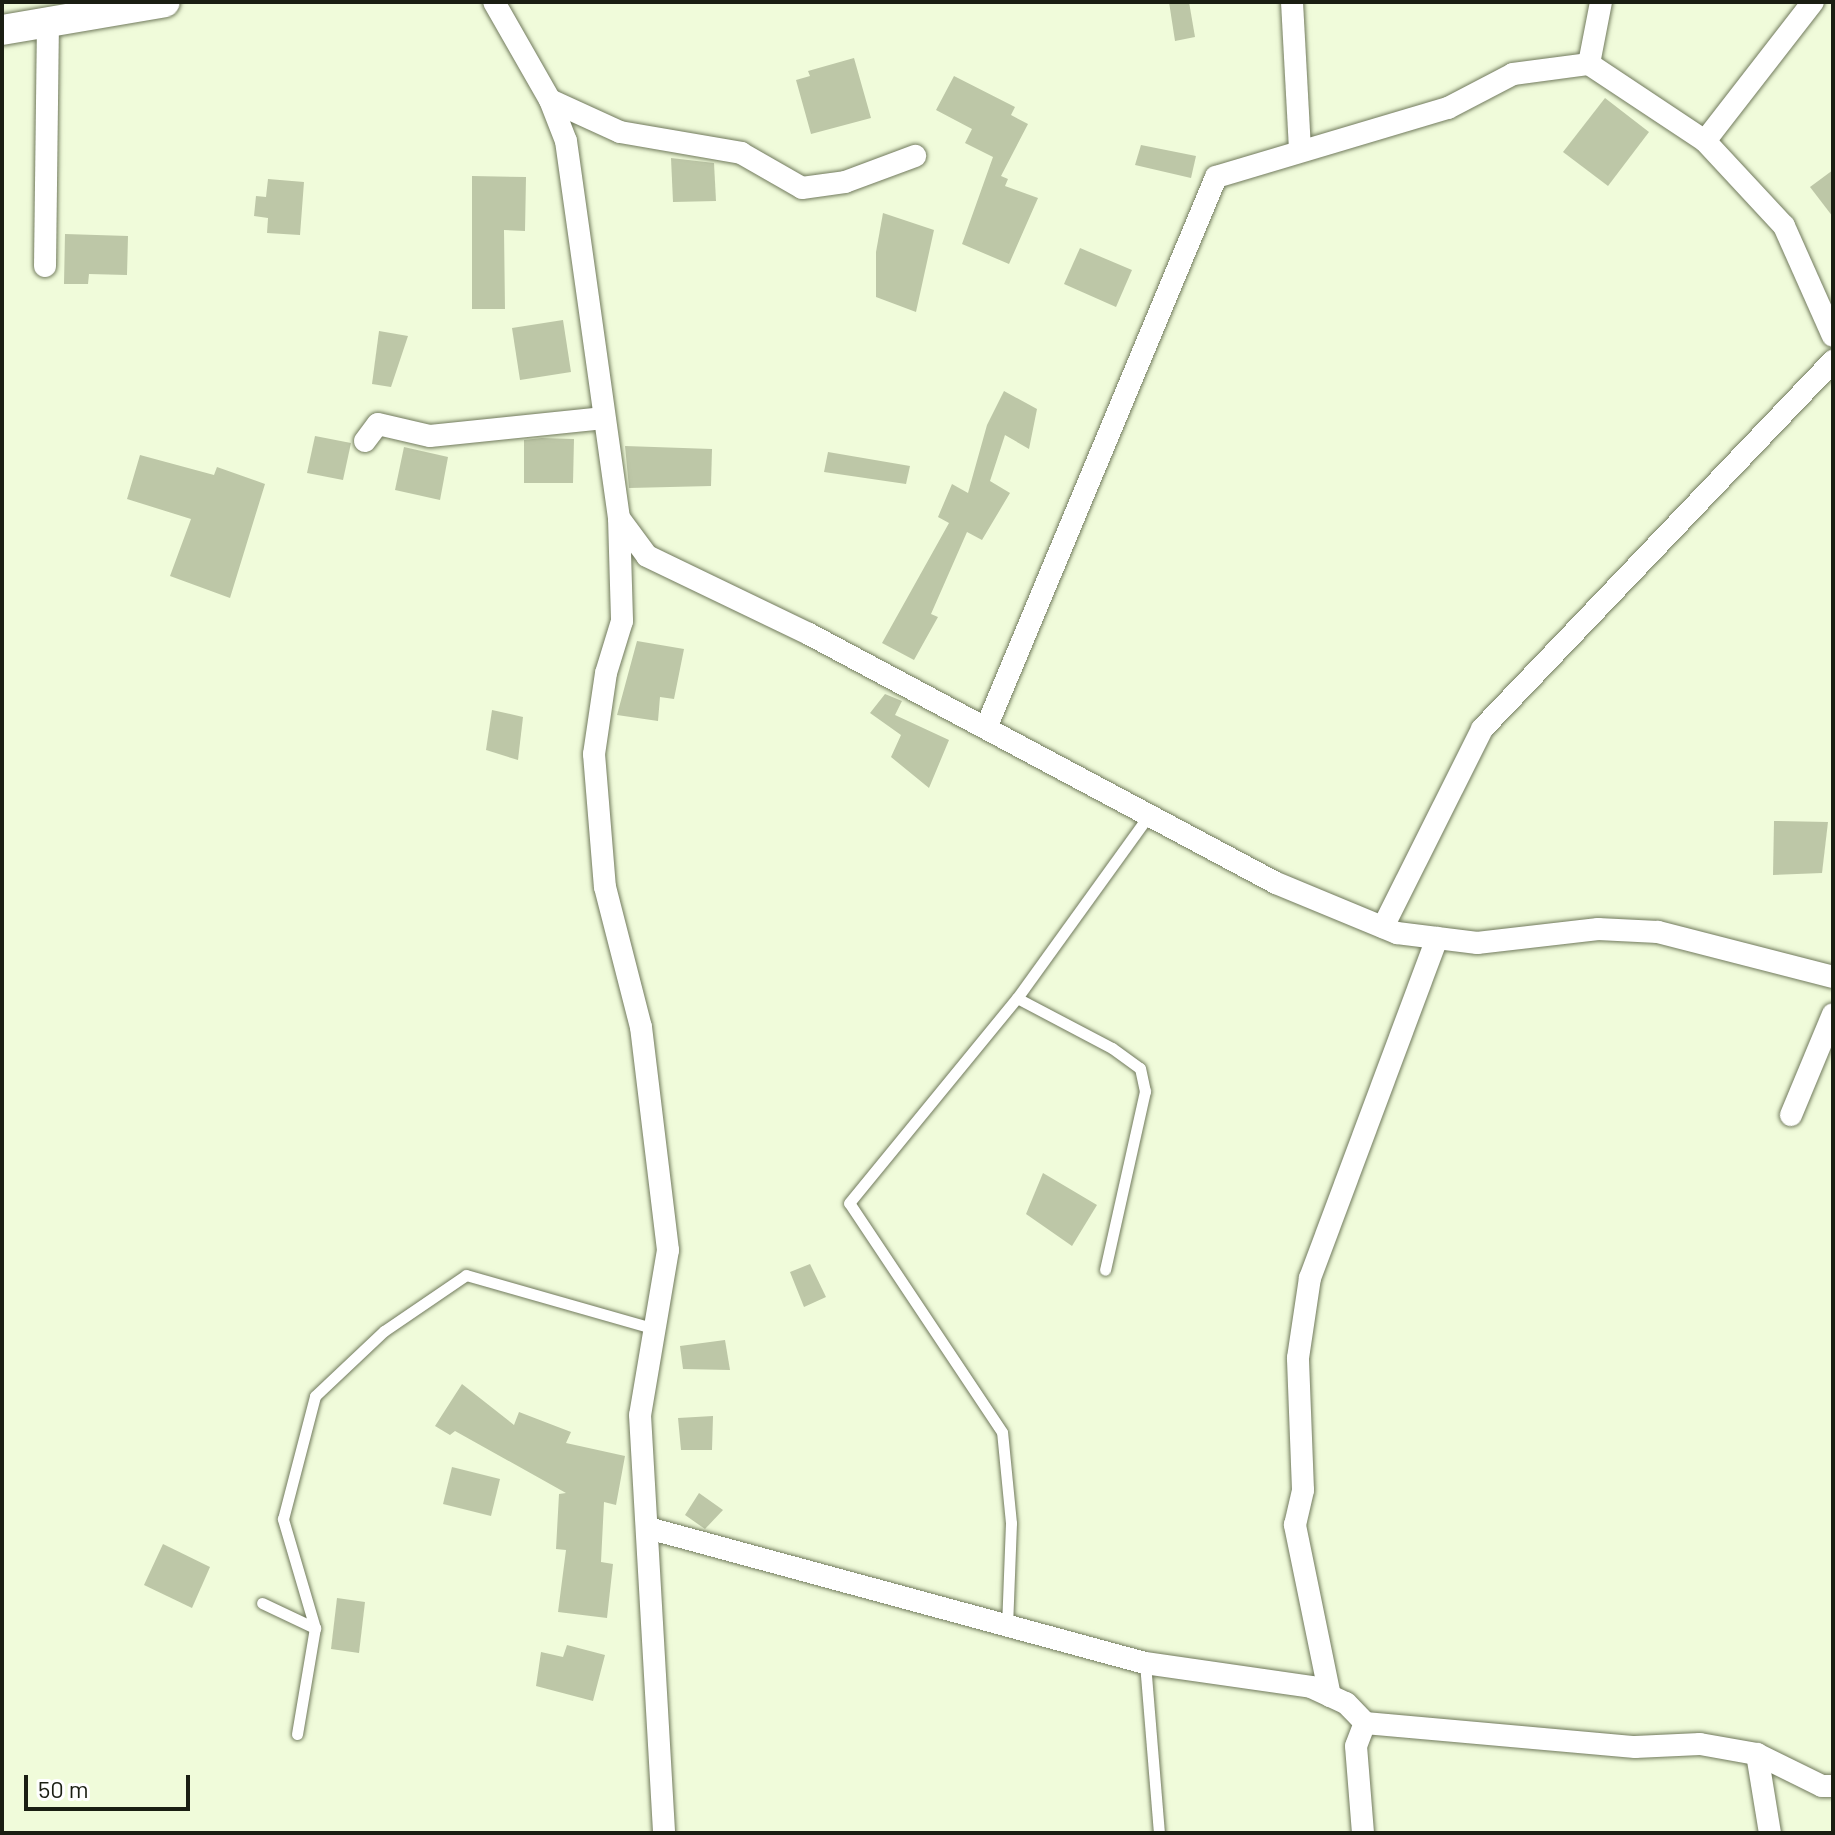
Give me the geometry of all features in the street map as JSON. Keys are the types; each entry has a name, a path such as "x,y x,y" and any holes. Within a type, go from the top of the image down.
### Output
{"street":[{"path":"2,30 165,2"},
{"path":"494,2 550,100 566,141 619,518 622,621 606,673 594,754 605,887 641,1027 668,1250 640,1415 664,1833"},
{"path":"1292,2 1300,150"},
{"path":"1589,64 1601,2"},
{"path":"1705,141 1813,2"},
{"path":"45,266 48,22"},
{"path":"986,728 1216,177 1448,108 1513,74 1589,64 1705,141 1784,226 1833,336"},
{"path":"550,100 620,132 741,153 802,188 845,182 915,156"},
{"path":"1383,927 1482,729 1833,361"},
{"path":"365,441 378,424 415,421 430,436 604,418"},
{"path":"619,518 647,556 809,634 1276,883 1383,927 1477,943 1598,929 1658,932 1833,977"},
{"path":"1330,1696 1295,1525 1303,1490 1300,1345 1310,1278 1437,938"},
{"path":"1791,1115 1833,1014"},
{"path":"648,1528 1145,1663 1311,1687 1330,1696 1365,1723 1635,1747 1700,1744 1757,1754 1822,1786 1833,1786"},
{"path":"1363,1833 1356,1746 1365,1723"},
{"path":"1757,1754 1770,1833"}],"lane":[{"path":"1007,1627 1011,1523 1002,1432 849,1203 1017,998 1149,815"},
{"path":"1017,998 1112,1048 1140,1068 1145,1091 1105,1270"},
{"path":"297,1734 315,1628 283,1519 315,1396 384,1331 466,1275 655,1329"},
{"path":"262,1603 315,1628"},
{"path":"1145,1663 1159,1833"}],"building":[{"path":"1169,2 1189,2 1195,37 1175,41"},
{"path":"854,58 871,118 811,134 796,80 810,76 808,71"},
{"path":"954,76 1015,107 1011,115 1028,124 1001,176 1008,179 1005,186 1038,198 1009,264 962,244 993,157 965,143 972,129 936,110"},
{"path":"1605,98 1649,132 1608,186 1563,152"},
{"path":"1141,145 1196,156 1191,178 1135,165"},
{"path":"671,158 714,163 716,201 673,202"},
{"path":"1833,170 1833,217 1810,187"},
{"path":"472,176 526,177 525,231 504,230 505,309 472,309"},
{"path":"268,179 304,182 300,235 267,233 268,218 254,216 256,196 266,197"},
{"path":"883,213 934,230 916,312 876,297 876,252"},
{"path":"65,234 128,236 127,275 89,274 88,284 64,284"},
{"path":"1080,248 1132,270 1116,307 1064,284"},
{"path":"563,320 571,372 520,380 512,328"},
{"path":"379,331 408,336 391,387 372,384"},
{"path":"1004,391 1037,409 1029,449 1005,435 990,481 1010,493 982,540 967,532 931,614 938,617 914,660 882,643 949,523 938,517 952,484 968,493 987,425"},
{"path":"315,436 351,443 343,480 307,473"},
{"path":"574,439 573,483 524,483 524,440"},
{"path":"625,446 712,449 711,486 629,488"},
{"path":"404,447 448,457 440,500 395,490"},
{"path":"828,452 910,466 906,484 824,472"},
{"path":"140,455 214,475 217,467 265,484 230,598 170,576 191,519 127,499"},
{"path":"637,641 684,649 674,699 660,697 658,721 617,715"},
{"path":"885,694 902,701 895,715 949,740 929,788 891,757 901,735 870,713"},
{"path":"492,710 523,717 518,760 486,750"},
{"path":"1774,821 1828,822 1822,873 1773,875"},
{"path":"1043,1173 1097,1205 1072,1246 1026,1214"},
{"path":"810,1264 826,1297 804,1307 790,1272"},
{"path":"725,1340 730,1370 683,1369 680,1346"},
{"path":"462,1384 514,1425 519,1412 571,1432 566,1443 625,1456 616,1505 604,1502 601,1562 613,1564 607,1618 558,1612 566,1550 556,1549 559,1494 566,1493 455,1431 450,1435 435,1426"},
{"path":"713,1416 712,1450 681,1450 678,1418"},
{"path":"452,1467 500,1479 491,1516 443,1504"},
{"path":"699,1493 723,1510 705,1529 685,1515"},
{"path":"163,1544 210,1567 192,1608 144,1585"},
{"path":"337,1598 365,1602 359,1653 331,1649"},
{"path":"567,1645 605,1655 593,1701 536,1686 541,1652 563,1657"}]}
